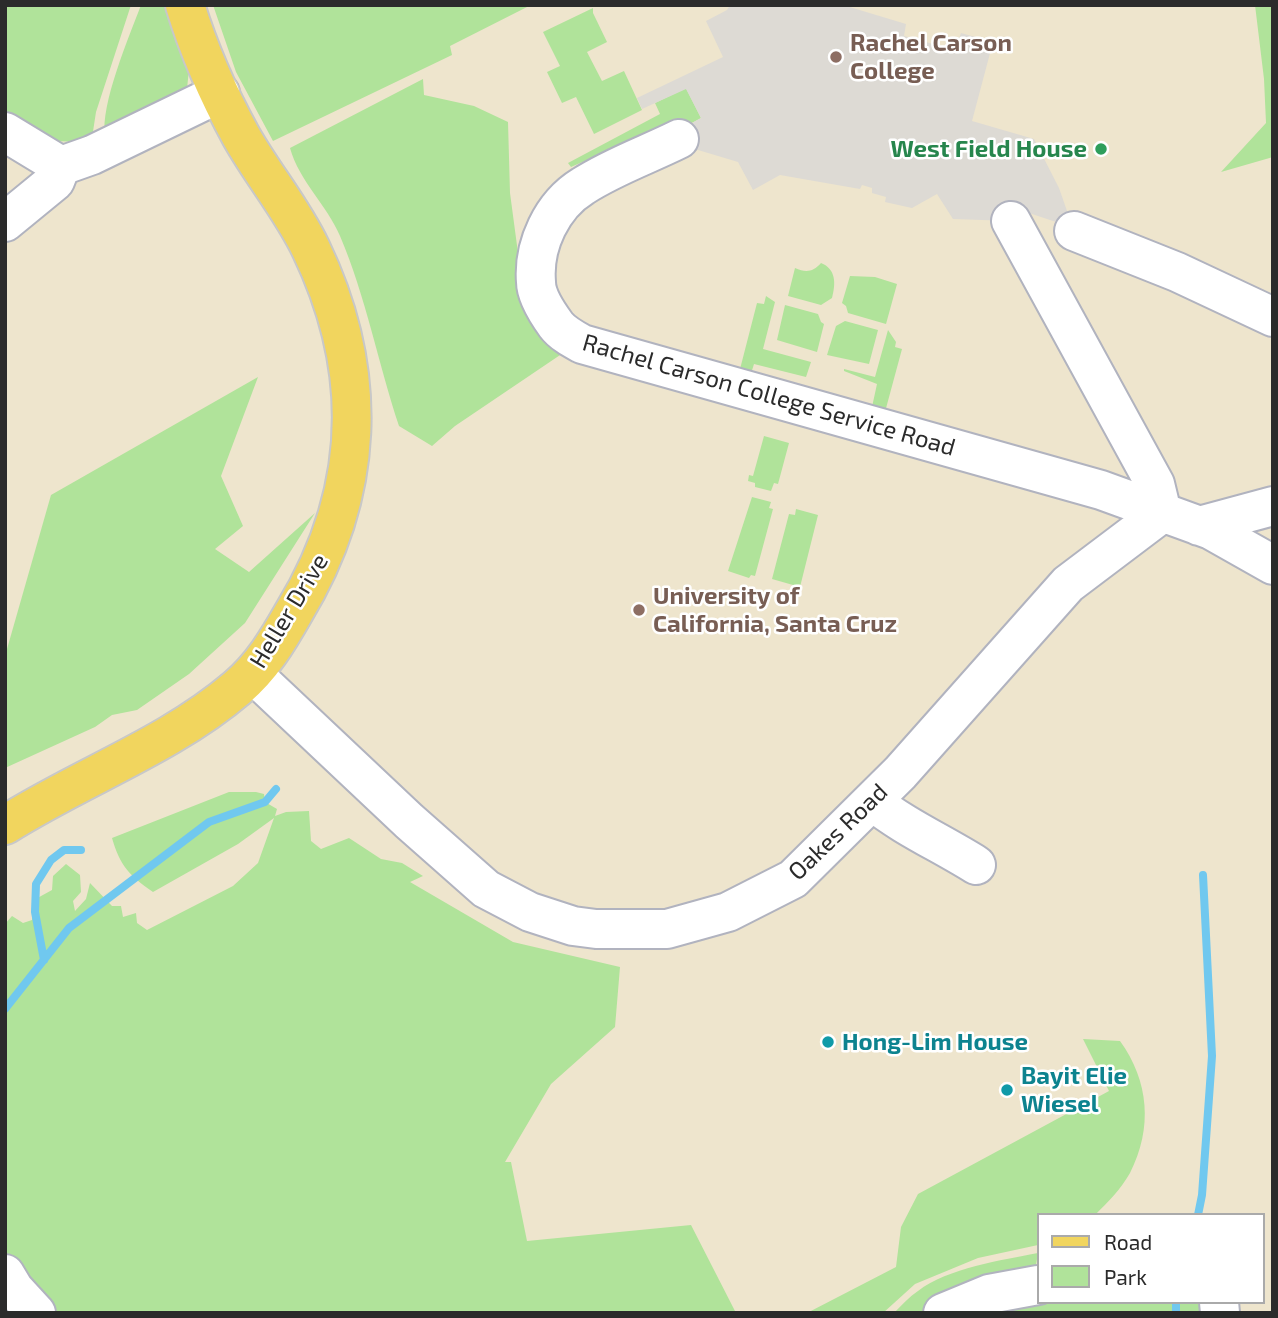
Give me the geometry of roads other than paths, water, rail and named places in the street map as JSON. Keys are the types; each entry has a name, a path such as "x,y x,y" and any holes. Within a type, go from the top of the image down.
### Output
{"main road":[{"name":"Heller Drive","path":"5,824 194,719 253,674 269,653 321,565 333,532 349,468 352,450 351,402 346,354 337,316 310,248 241,136 202,58 185,5"}],"street":[{"path":"5,222 55,181 61,166 92,155 220,93"},
{"path":"5,132 61,166"},
{"name":"Rachel Carson College Service Road","path":"680,139 583,185 564,201 552,217 539,250 536,284 542,302 557,328 582,344 1101,490 1211,530 1273,565"},
{"path":"1011,221 1155,484 1161,513"},
{"path":"1074,231 1177,272 1273,317"},
{"path":"1199,526 1273,506"},
{"name":"Oakes Road","path":"253,674 409,821 486,889 530,912 573,926 596,929 667,929 728,912 793,879 900,773 1068,584 1161,513"},
{"path":"872,801 917,832 976,865"},
{"path":"5,1274 14,1289 36,1313"},
{"path":"943,1313 989,1294 1036,1285"}],"waterway":[{"path":"5,1009 69,928 209,822 265,802 276,789"},
{"path":"44,960 35,912 36,884 51,860 64,850 81,850"},
{"path":"1198,1213 1212,1056 1203,875"},
{"path":"1176,1304 1176,1313"}],"place":[{"name":"Rachel Carson College","path":"836,57"},
{"name":"West Field House","path":"1101,149"},
{"name":"University of California, Santa Cruz","path":"639,610"},
{"name":"Hong-Lim House","path":"828,1042"},
{"name":"Bayit Elie Wiesel","path":"1007,1090"}]}
